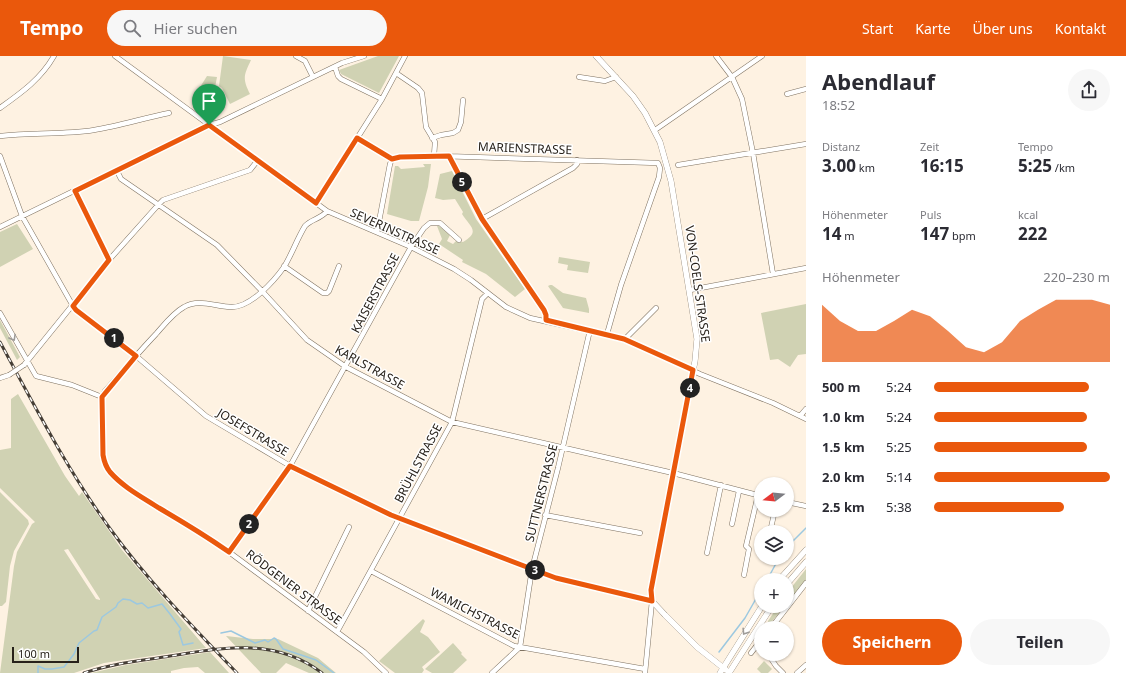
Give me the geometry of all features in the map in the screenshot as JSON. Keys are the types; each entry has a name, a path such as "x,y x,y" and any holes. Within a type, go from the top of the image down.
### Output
{"main road":[{"name":"VON-COELS-STRASSE","path":"596,56 616,76 645,113 654,130 666,160 690,290 697,339 693,370 651,590 652,601"},
{"path":"785,573 806,550"},
{"path":"794,576 806,562"},
{"path":"652,601 697,647 728,671"},
{"path":"728,671 758,613"},
{"path":"720,673 728,671 767,613"}],"street":[{"path":"0,108 35,81 48,66 54,56"},
{"name":"SEVERINSTRASSE","path":"115,56 328,212 411,247 454,269 471,280 506,308 530,318 546,320 624,339 693,370 773,403 806,419"},
{"path":"296,56 305,61 313,77"},
{"path":"0,227 209,125 220,122 335,67 364,56"},
{"path":"316,203 382,99 405,56"},
{"path":"716,56 732,77 742,99 773,274"},
{"path":"654,130 762,56"},
{"path":"335,67 338,76 341,79 382,99"},
{"path":"396,73 420,90 426,127 435,145 434,156"},
{"path":"580,77 605,81 616,76"},
{"path":"787,94 806,89"},
{"path":"432,138 454,133 458,130 461,122 462,100"},
{"path":"0,136 20,133 66,133 94,130 169,112"},
{"path":"357,138 392,159 377,232"},
{"path":"678,165 806,144"},
{"name":"JOSEFSTRASSE","path":"0,156 22,216 76,310 136,356 206,416 290,466 400,519 556,578 652,601"},
{"path":"449,156 482,219 544,310 546,320"},
{"name":"MARIENSTRASSE","path":"392,159 400,157 449,156 658,163 660,168 659,177 621,285 607,334"},
{"path":"0,378 9,375 26,364 109,260 163,200 250,170 258,160"},
{"path":"482,219 573,168 577,164 577,160"},
{"name":"KARLSTRASSE","path":"117,171 121,179 218,245 307,340 346,367 452,422 673,473 754,494"},
{"path":"75,191 109,260"},
{"path":"0,313 26,364 39,377 72,385 102,397 172,316 186,306 201,303 232,307 239,306 254,299 284,266 305,226 310,221 328,212"},
{"name":"KAISERSTRASSE","path":"229,552 290,466 411,247 424,228 430,223 440,223 459,240"},
{"path":"284,266 323,293 329,291 339,266"},
{"path":"690,290 806,268"},
{"name":"BRÜHLSTRASSE","path":"337,632 452,422 482,299 488,293"},
{"path":"624,339 656,308"},
{"name":"SUTTNERSTRASSE","path":"520,648 532,569 590,330"},
{"name":"RÖDGENER STRASSE","path":"102,397 103,455 105,464 109,471 117,479 133,492 208,537 229,552 364,652 386,673"},
{"path":"800,416 806,409"},
{"path":"707,553 721,485"},
{"path":"732,524 739,490"},
{"path":"794,503 806,506"},
{"path":"545,515 640,533"},
{"path":"744,574 749,548 746,546 754,517"},
{"path":"308,611 349,527"},
{"name":"WAMICHSTRASSE","path":"371,571 514,646 645,671"},
{"path":"776,621 806,583"},
{"path":"645,671 652,601"},
{"path":"492,673 520,648"},
{"path":"773,661 783,673"},
{"path":"797,673 806,665"}],"green space":[{"path":"223,56 251,60 245,77 250,94 230,104 222,88 219,86"},
{"path":"378,56 399,56 379,93 341,74 339,70"},
{"path":"207,76 217,77 212,103 197,92"},
{"path":"423,164 431,164 428,187 419,221 411,221 387,214 395,166 398,166 401,169 425,167"},
{"path":"452,171 476,219 525,289 515,297 486,274 462,262 463,260 439,244 442,239 437,226 450,235 447,241 453,244 456,241 463,242 472,235 473,232 455,199 443,200 435,198 440,174"},
{"path":"17,224 33,249 0,267 0,232"},
{"path":"559,257 590,262 588,273 567,270 568,265 558,263"},
{"path":"550,285 563,293 586,298 589,313 563,308 548,286"},
{"path":"806,304 806,354 798,355 790,367 778,359 770,360 761,313"},
{"path":"0,320 20,357 17,360 0,328"},
{"path":"18,394 65,476 79,496 82,492 122,550 206,648 104,663 74,673 0,673 17,552 32,524 35,522 0,488 0,450 11,448 11,399","holes":["68,549 100,599 96,599 64,550"]},
{"path":"0,492 28,520 29,524 14,551 10,566 6,602 2,606 0,606"},
{"path":"806,569 806,580 794,595 794,584"},
{"path":"773,613 779,613 772,621 768,621"},
{"path":"423,619 425,621 420,632 428,637 440,652 422,667 424,670 422,673 395,673 379,661"},
{"path":"226,636 253,639 278,639 318,658 336,673 309,673 286,663 276,673 261,673"},
{"path":"453,643 467,660 453,673 432,673 425,669"},
{"path":"210,652 229,673 205,673 198,667 184,668 171,671 171,673 91,673 126,665"},
{"path":"764,661 772,669 768,673 761,673 757,669"}],"waterway":[{"path":"794,540 806,528"},
{"path":"771,573 775,565"},
{"path":"38,673 38,666 45,669 64,667 74,654 79,643 97,630 102,617 116,607 123,599 130,600 137,604 142,603 148,608 162,604 181,629 179,632 183,645 193,643"},
{"path":"719,652 745,618 754,602"},
{"path":"221,633 231,631 255,643 265,640 268,642 274,638 283,649 316,660 334,673"}],"railway":[{"path":"0,342 39,414 95,508 125,549 156,586 237,673"},
{"path":"84,673 134,661 226,648 265,649 285,654 303,661 322,673"}],"route":[{"path":"209,125 316,203 357,138 392,159 400,157 449,156 480,217 544,310 546,320 624,339 693,370 651,590 652,601 556,578 391,515 290,466 229,552 208,537 133,492 109,471 105,464 103,455 102,397 136,356 76,310 73,306 109,260 75,191 209,125"}]}
